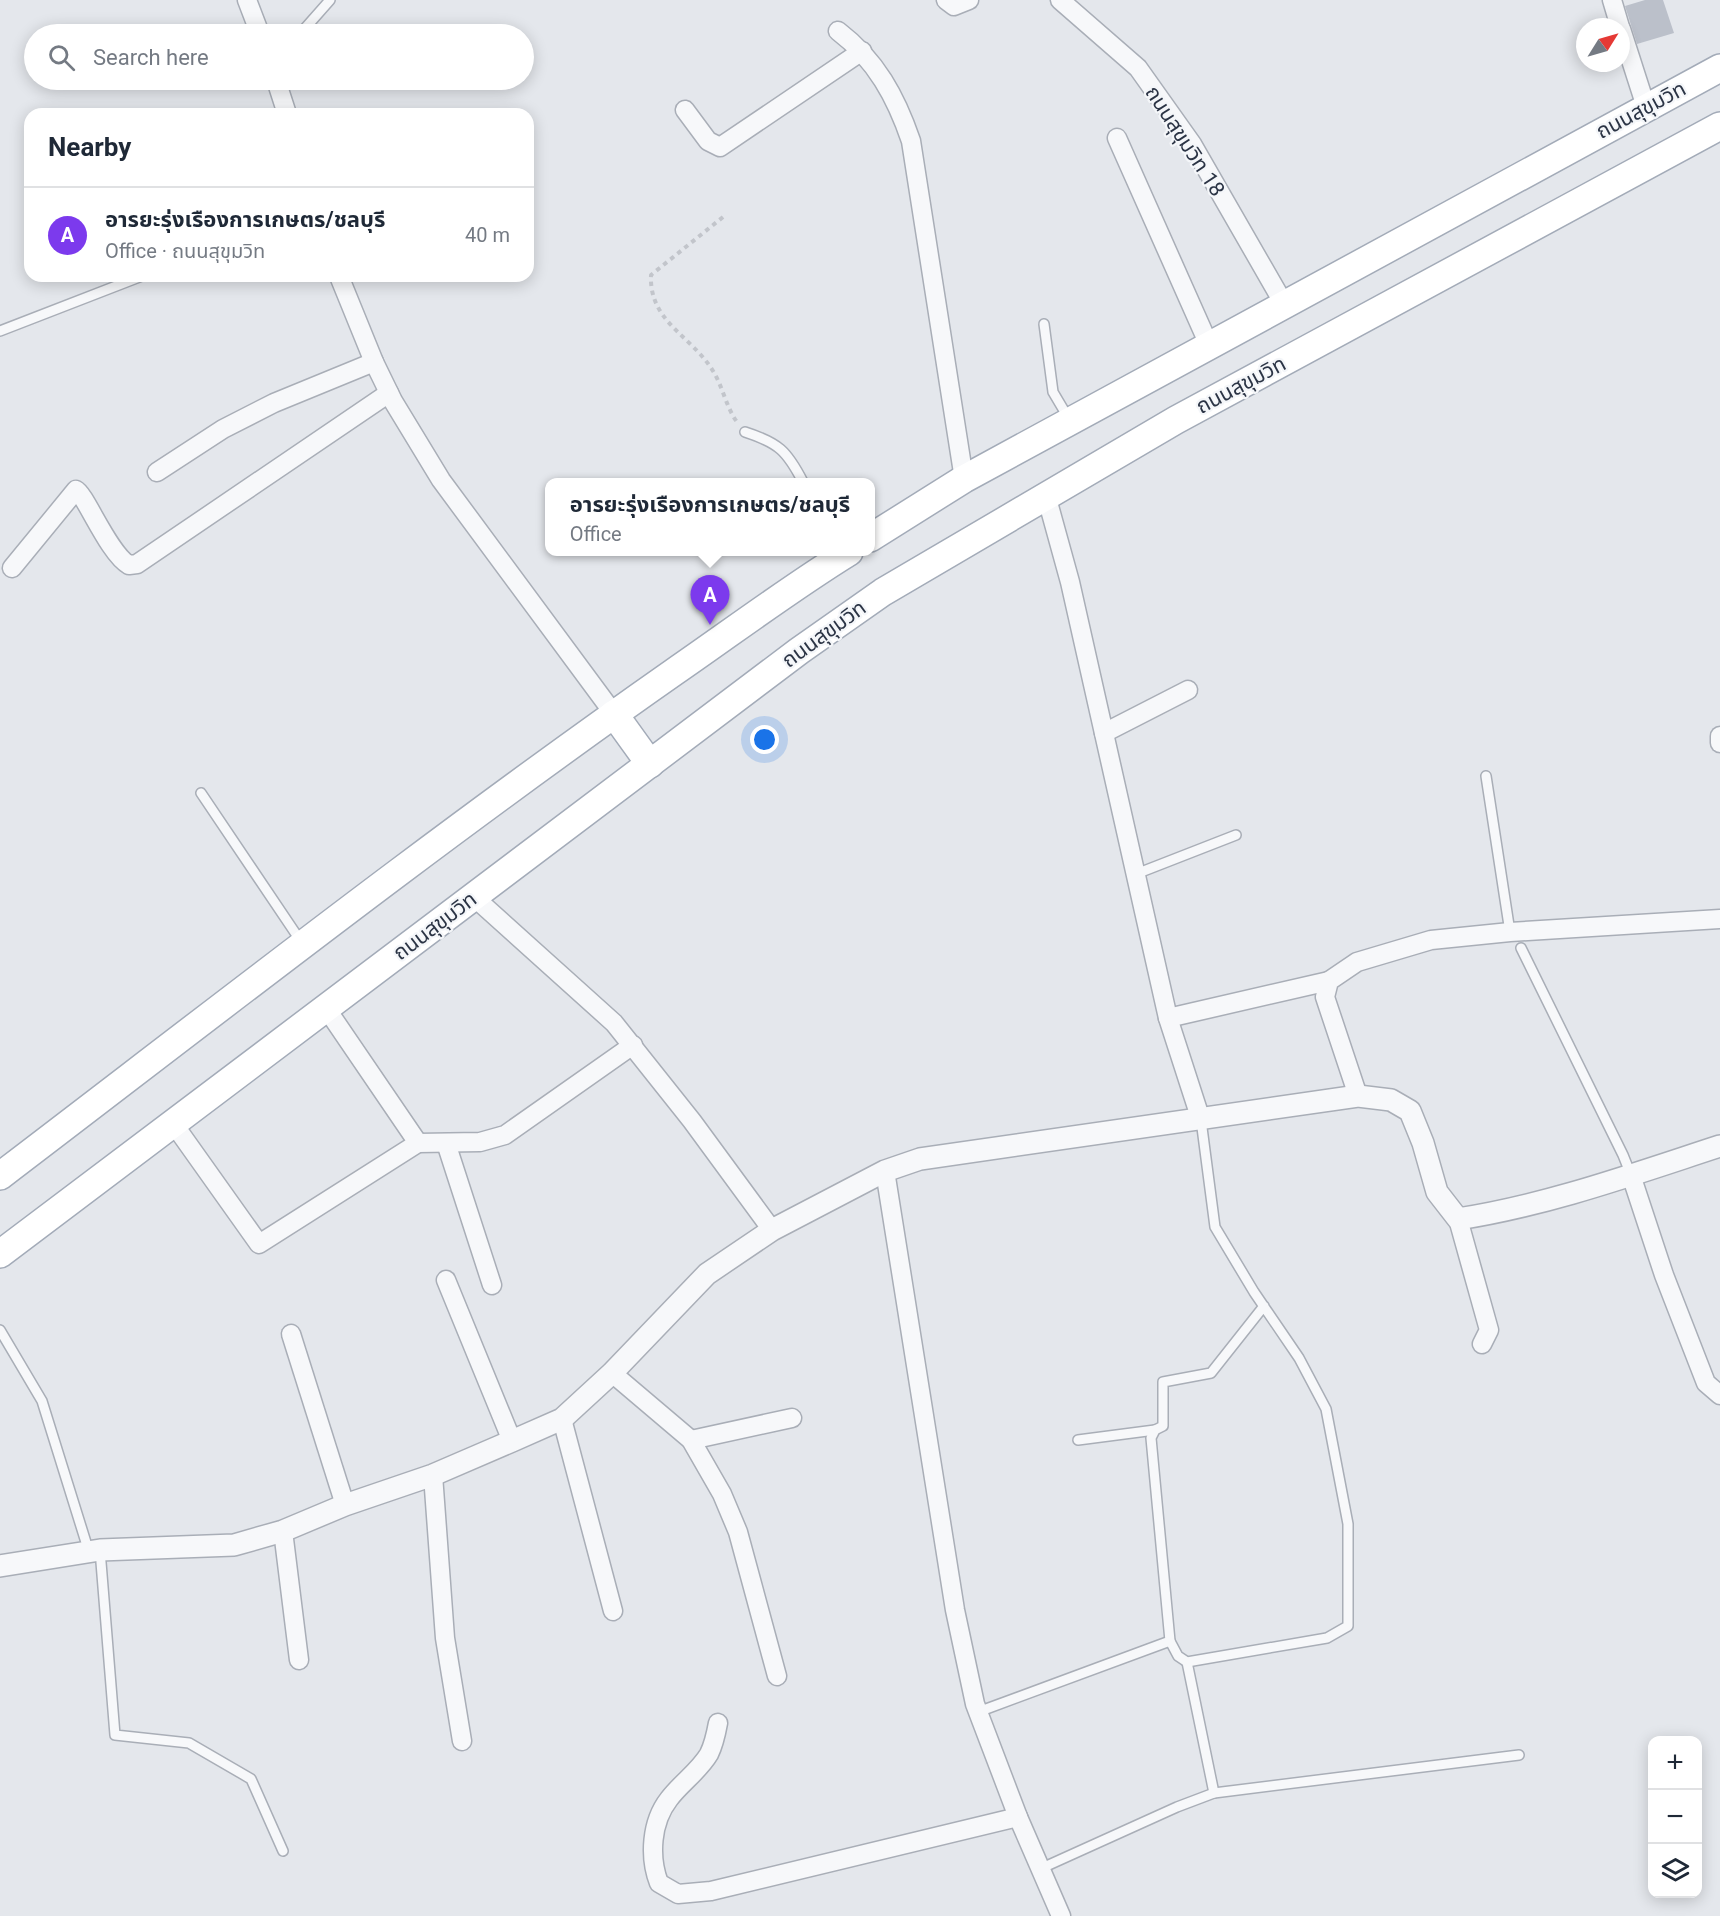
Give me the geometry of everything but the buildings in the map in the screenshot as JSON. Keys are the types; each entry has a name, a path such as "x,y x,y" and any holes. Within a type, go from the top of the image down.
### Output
{"main road":[{"name":"ถนนสุขุมวิท","path":"875,535 964,479 1720,68"},
{"name":"ถนนสุขุมวิท","path":"0,1254 799,651 883,592 1176,420 1720,126"},
{"path":"0,1176 302,943 614,714 836,556"},
{"path":"614,714 650,764"}],"street":[{"path":"247,0 256,24"},
{"path":"946,0 954,6 969,0"},
{"name":"ถนนสุขุมวิท 18","path":"1060,0 1138,68 1192,144 1284,304"},
{"path":"1612,0 1618,18"},
{"path":"838,31 862,51 882,76 899,106 911,141 964,479"},
{"path":"685,110 708,141 720,147 862,51"},
{"path":"1630,56 1646,107"},
{"path":"279,90 285,108"},
{"path":"1117,138 1209,345"},
{"path":"341,282 389,393 441,480 614,714"},
{"path":"157,472 223,429 274,403 374,362"},
{"path":"12,568 76,490 82,493 94,520 121,559 129,565 137,564 389,393"},
{"path":"1046,495 1071,582 1168,1018 1201,1120"},
{"path":"1104,733 1188,690"},
{"path":"1720,736 1720,743"},
{"path":"474,897 614,1023 772,1230"},
{"path":"1168,1018 1329,981 1357,962 1431,940 1510,932 1720,919"},
{"path":"1329,981 1325,997 1358,1096"},
{"path":"326,1008 418,1143"},
{"path":"173,1123 259,1244 418,1143 480,1142 505,1135 633,1045"},
{"path":"0,1566 95,1551 234,1545 283,1531 345,1505 433,1475 512,1442 562,1419 612,1373 707,1274 772,1230 885,1171 920,1159 1358,1096 1391,1100 1410,1111 1423,1143 1437,1192 1458,1219 1489,1330 1482,1344"},
{"path":"446,1143 492,1285"},
{"path":"1458,1219 1499,1213 1631,1175 1720,1146"},
{"path":"885,1171 954,1610 978,1712 1018,1817 1042,1868 1060,1916"},
{"path":"1631,1175 1664,1275 1706,1383 1720,1395"},
{"path":"446,1280 512,1442"},
{"path":"291,1334 345,1505"},
{"path":"612,1373 691,1440 722,1494 734,1523 777,1676"},
{"path":"691,1440 792,1418"},
{"path":"562,1419 614,1611"},
{"path":"433,1475 446,1638 462,1741"},
{"path":"283,1531 299,1660"},
{"path":"718,1722 714,1743 708,1755 667,1800 655,1827 653,1842 655,1874 659,1884 678,1894 711,1891 804,1870 1018,1817"}],"lane":[{"path":"309,24 330,0"},
{"path":"0,331 127,282"},
{"path":"1044,324 1053,392 1070,421"},
{"path":"746,432 772,441 787,454 800,478"},
{"path":"1486,776 1510,932"},
{"path":"201,794 302,943"},
{"path":"1136,874 1236,835"},
{"path":"1521,948 1631,1175"},
{"path":"1155,1430 1151,1438 1170,1641 1178,1656 1187,1662 1327,1638 1348,1626 1348,1524 1326,1409 1299,1358 1215,1227 1201,1120"},
{"path":"1078,1440 1155,1430 1163,1426 1163,1382 1210,1373 1264,1306"},
{"path":"0,1330 42,1401 95,1551 115,1735 189,1743 250,1779 284,1851"},
{"path":"978,1712 1170,1641"},
{"path":"1187,1662 1214,1793"},
{"path":"1042,1868 1214,1793 1519,1755"}],"path":[{"path":"723,217 651,275 650,292 660,313 712,369 735,419 746,432"}],"place":[{"name":"อารยะรุ่งเรืองการเกษตร/ชลบุรี","path":"710,625"}]}
